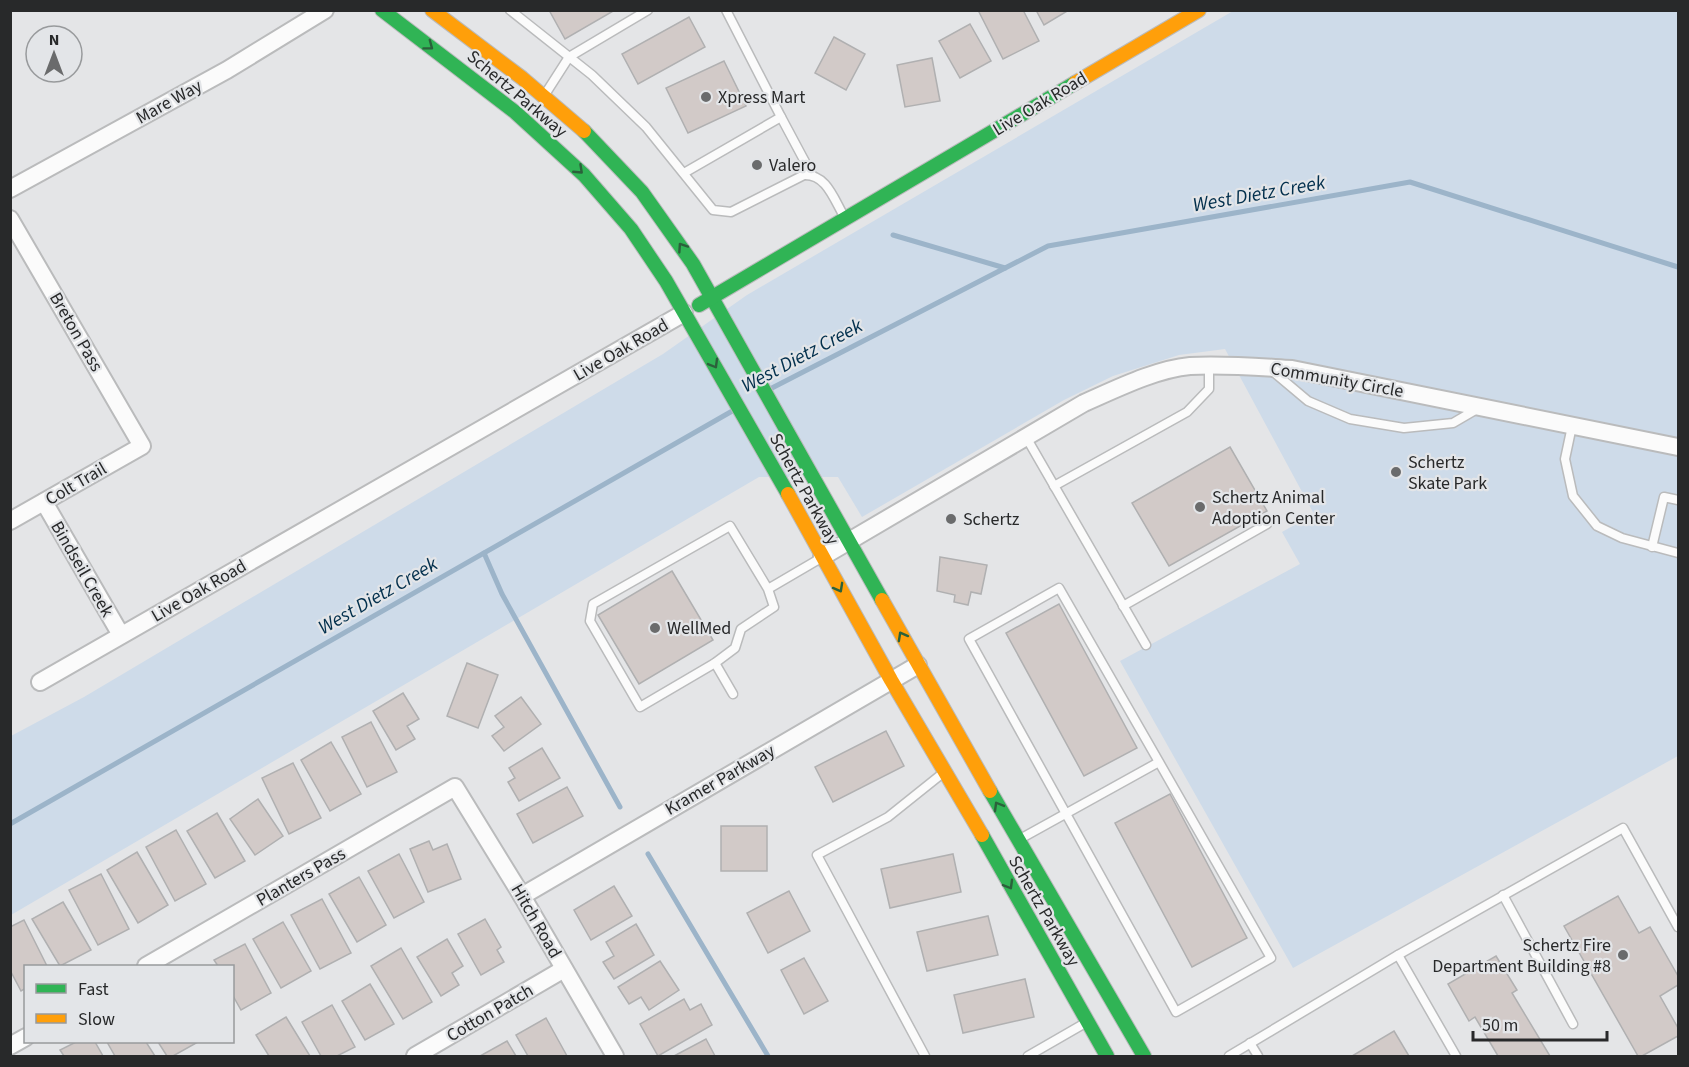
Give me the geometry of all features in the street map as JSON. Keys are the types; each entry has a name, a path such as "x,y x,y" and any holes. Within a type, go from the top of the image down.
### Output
{"main road":[{"name":"Schertz Parkway","path":"382,10 515,112 584,175 632,229 684,313 792,500 891,681 1017,841 1100,1014 1107,1056"},
{"name":"Schertz Parkway","path":"432,10 544,96 607,153 657,210 712,298 918,664 992,856 1100,1014 1144,1056"},
{"name":"Live Oak Road","path":"684,313 845,219 1180,15 1198,10"},
{"path":"992,856 1017,841"}],"street":[{"name":"Mare Way","path":"10,189 227,70 325,10"},
{"name":"Breton Pass","path":"10,219 142,446"},
{"name":"Live Oak Road","path":"40,682 684,313"},
{"name":"Community Circle","path":"822,557 1084,403 1130,383 1188,366 1292,369 1678,447"},
{"name":"Colt Trail","path":"10,522 142,446"},
{"name":"Bindseil Creek","path":"44,502 121,635"},
{"name":"Kramer Parkway","path":"522,896 918,664"},
{"name":"Hitch Road","path":"455,787 522,896 615,1056"},
{"name":"Planters Pass","path":"148,965 455,787"},
{"name":"Cotton Patch","path":"415,1056 564,969"},
{"path":"10,1046 24,1038"}],"lane":[{"path":"510,10 569,57 646,127 713,210 722,212 741,207 804,175 812,175 821,178 845,219"},
{"path":"544,96 569,57 648,10"},
{"path":"726,10 812,175"},
{"path":"684,173 781,117"},
{"path":"1054,486 1187,412 1209,389 1209,366"},
{"path":"1267,367 1308,401 1350,419 1404,429 1453,423 1480,407"},
{"path":"1572,426 1565,459 1573,496 1597,526 1622,538 1678,553"},
{"path":"1026,437 1146,645"},
{"path":"1652,546 1664,497 1678,500"},
{"path":"1124,606 1267,524"},
{"path":"730,526 768,589 774,607 741,628 735,648 715,663 640,707 590,621 593,604 730,526"},
{"path":"768,589 822,557"},
{"path":"1059,588 1158,762 1271,958 1176,1012 969,639 1059,588"},
{"path":"715,663 733,694"},
{"path":"1017,841 1158,762"},
{"path":"925,1056 818,855 888,817 958,764"},
{"path":"1228,1056 1398,955 1623,828 1678,927"},
{"path":"1503,895 1573,1024"},
{"path":"1398,955 1456,1056"},
{"path":"1028,1056 1100,1014"},
{"path":"1250,1043 1258,1056"}],"shaded area":[{"path":"1233,11 1678,11 1678,756 1293,968 1120,661 1300,564 1282,532 1314,514 1225,349 1179,355 1113,376 1064,400 862,517 838,477 759,477 11,915 11,736 84,697 663,354 747,295"}],"building":[{"path":"549,10 615,10 565,39"},
{"path":"978,10 1023,10 1039,41 1003,59"},
{"path":"1036,10 1069,10 1044,25"},
{"path":"689,17 705,47 638,84 622,54"},
{"path":"970,24 991,61 960,78 939,41"},
{"path":"834,37 865,54 846,90 815,73"},
{"path":"932,58 940,101 905,107 897,65"},
{"name":"Xpress Mart","path":"724,61 746,106 688,133 666,88"},
{"name":"Schertz Animal Adoption Center","path":"1230,447 1267,511 1169,566 1132,503"},
{"path":"940,557 987,565 981,594 971,592 968,605 954,602 955,595 937,591"},
{"name":"WellMed","path":"672,571 713,640 639,684 598,615"},
{"path":"1059,604 1137,748 1084,776 1006,633"},
{"path":"467,663 498,675 478,728 447,716"},
{"path":"403,693 419,719 407,726 415,739 396,750 373,711"},
{"path":"521,697 541,724 504,751 492,736 504,727 495,716"},
{"path":"371,722 397,772 367,787 342,737"},
{"path":"886,731 904,766 833,802 815,767"},
{"path":"331,742 361,794 330,811 301,760"},
{"path":"542,748 560,778 519,801 508,782 515,778 509,768"},
{"path":"293,763 321,818 289,834 262,778"},
{"path":"567,787 583,816 533,843 517,814"},
{"path":"1170,794 1247,938 1192,967 1115,823"},
{"path":"258,799 283,836 255,855 230,819"},
{"path":"217,813 245,861 215,878 187,831"},
{"path":"721,826 767,826 767,871 721,871"},
{"path":"176,830 206,884 175,901 146,847"},
{"path":"429,841 433,850 447,844 461,879 428,892 410,849"},
{"path":"137,852 168,905 138,923 107,870"},
{"path":"399,854 424,902 394,918 368,871"},
{"path":"953,854 961,892 890,908 881,869"},
{"path":"101,874 129,929 98,945 69,890"},
{"path":"359,877 386,925 357,942 329,894"},
{"path":"614,886 632,916 591,940 574,910"},
{"path":"789,891 810,931 768,953 747,913"},
{"name":"Schertz Fire Department Building #8","path":"1618,896 1639,933 1650,927 1678,976 1678,985 1660,996 1678,1028 1678,1036 1642,1056 1638,1056 1564,926"},
{"path":"322,899 351,953 320,969 291,915"},
{"path":"63,902 91,950 59,965 32,919"},
{"path":"988,916 998,955 927,971 917,932"},
{"path":"485,919 501,947 497,950 504,962 481,975 458,934"},
{"path":"24,920 46,965 24,965 24,989 21,991 10,970 10,927"},
{"path":"283,922 311,971 281,988 253,939"},
{"path":"636,924 654,955 614,979 603,962 614,956 606,942"},
{"path":"447,939 463,966 452,973 459,985 441,996 417,957"},
{"path":"245,944 271,993 241,1010 234,998 234,965 217,965 214,960"},
{"path":"401,948 432,1002 403,1019 371,966"},
{"path":"1496,956 1517,990 1512,993 1550,1056 1498,1056 1475,1017 1469,1021 1448,984"},
{"path":"804,958 828,1001 804,1014 781,970"},
{"path":"660,961 679,990 649,1010 641,997 629,1004 618,987"},
{"path":"1025,979 1034,1017 963,1033 954,995"},
{"path":"370,984 394,1024 365,1040 342,1001"},
{"path":"684,999 690,1010 701,1004 712,1025 658,1056 640,1024"},
{"path":"332,1005 355,1047 337,1056 321,1056 302,1022"},
{"path":"286,1017 310,1056 269,1056 256,1035"},
{"path":"546,1018 567,1056 528,1056 516,1035"},
{"path":"1394,1031 1409,1056 1352,1056"},
{"path":"706,1039 715,1056 674,1056"},
{"path":"507,1041 516,1056 480,1056"},
{"path":"74,1043 96,1043 103,1056 64,1056 60,1050"},
{"path":"108,1043 147,1043 155,1056 115,1056"},
{"path":"159,1043 196,1043 173,1056 167,1056"}],"waterway":[{"name":"West Dietz Creek","path":"770,389 1048,246 1410,182 1678,267"},
{"path":"893,235 1005,268"},
{"name":"West Dietz Creek","path":"10,824 734,410"},
{"path":"484,553 502,594 620,807"},
{"path":"648,854 768,1056"}],"traffic: fast":[{"path":"382,10 515,112 584,175 631,229 666,281 788,494"},
{"path":"699,305 1075,83"},
{"path":"584,131 642,192 693,264 882,600"},
{"path":"990,791 1144,1056"},
{"path":"982,835 1107,1056"}],"traffic: slow":[{"path":"432,10 522,78 584,131"},
{"path":"1075,83 1199,10"},
{"path":"788,494 891,680 982,835"},
{"path":"882,600 990,791"}],"place":[{"name":"Xpress Mart","path":"706,97"},
{"name":"Valero","path":"757,165"},
{"name":"Schertz Skate Park","path":"1396,472"},
{"name":"Schertz Animal Adoption Center","path":"1200,507"},
{"name":"Schertz","path":"951,519"},
{"name":"WellMed","path":"655,628"},
{"name":"Schertz Fire Department Building #8","path":"1623,955"}]}
